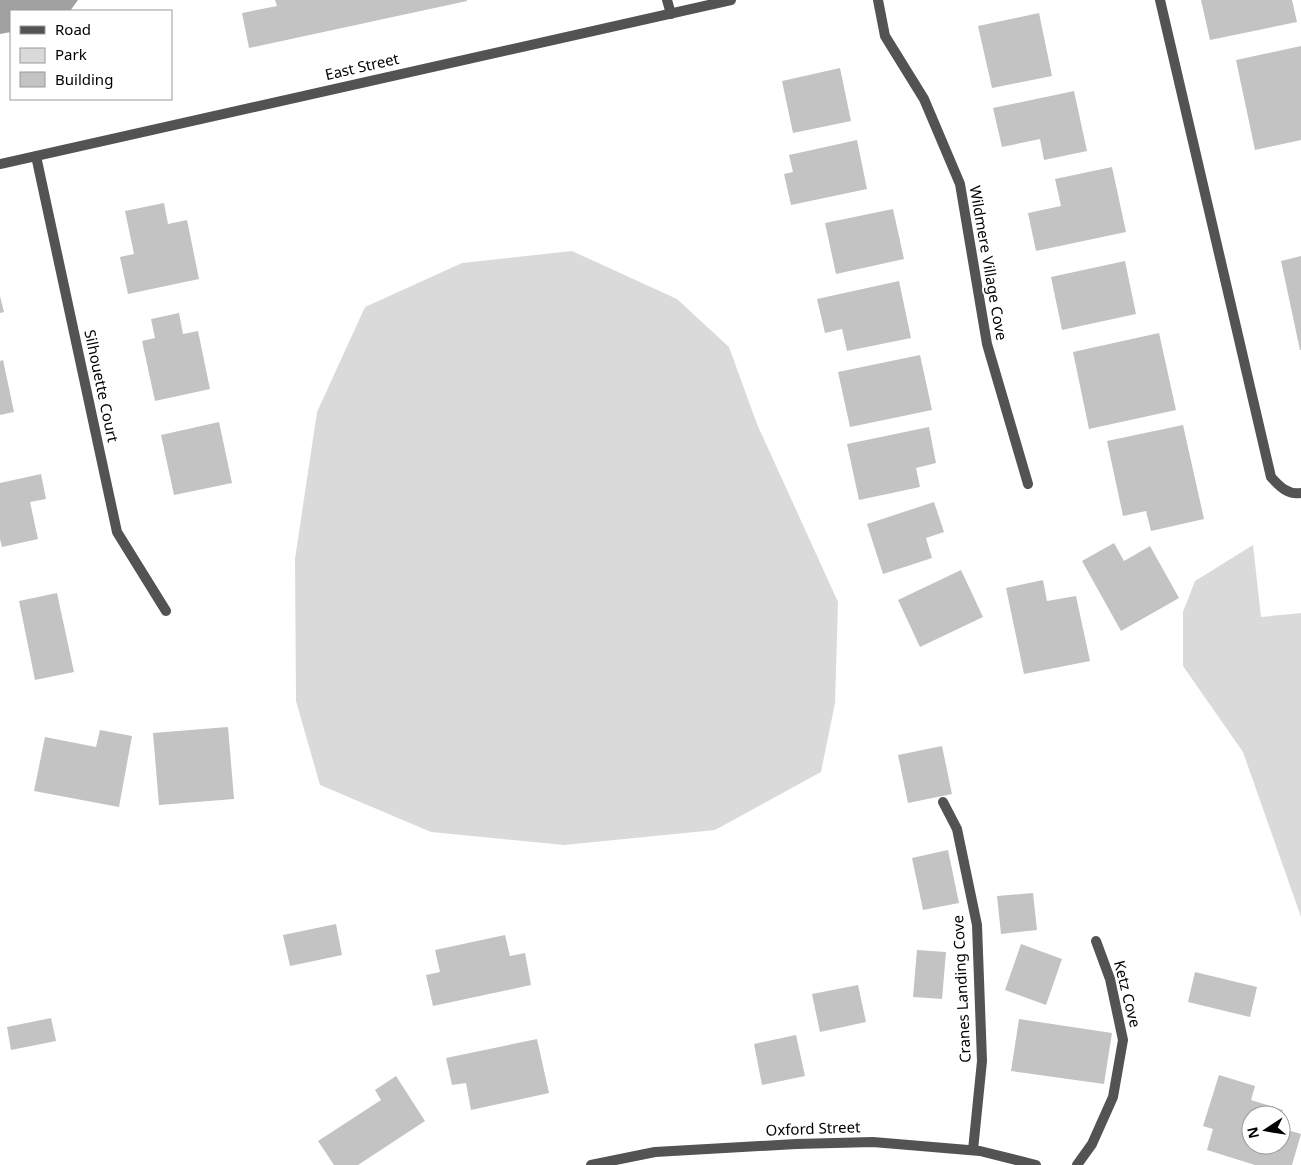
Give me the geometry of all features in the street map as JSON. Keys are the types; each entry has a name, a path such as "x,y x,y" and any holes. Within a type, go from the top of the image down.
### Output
{"street":[{"path":"667,0 671,14"},
{"name":"East Street","path":"0,164 731,0"},
{"name":"Wildmere Village Cove","path":"878,0 885,36 924,99 960,184 987,344 1028,484"},
{"path":"1160,0 1272,478 1281,488 1293,494 1301,493"},
{"name":"Silhouette Court","path":"36,156 117,532 166,611"},
{"name":"Cranes Landing Cove","path":"943,802 957,829 977,925 982,1061 973,1150"},
{"name":"Ketz Cove","path":"1077,1165 1092,1144 1113,1097 1123,1040 1110,979 1096,941"},
{"name":"Oxford Street","path":"591,1165 656,1152 796,1144 872,1142 973,1150 1036,1165"}],"green space":[{"path":"572,251 677,299 729,347 757,424 838,602 835,703 821,772 715,830 564,845 431,832 320,785 296,701 295,559 317,412 365,307 462,263"},
{"path":"1253,545 1261,617 1301,613 1301,917 1243,752 1183,666 1183,612 1195,581"}],"shaded area":[{"path":"0,0 78,0 71,10 10,10 10,32 0,34"}],"building":[{"path":"275,0 467,1 249,48 242,13 277,6"},
{"path":"1201,0 1292,0 1297,22 1210,40"},
{"path":"1039,13 1052,76 992,88 978,26"},
{"path":"1301,46 1301,140 1255,150 1236,60"},
{"path":"840,68 851,121 793,133 782,81"},
{"path":"1074,91 1087,151 1044,160 1040,139 1002,147 993,108"},
{"path":"857,140 867,189 791,205 784,174 793,172 789,155"},
{"path":"1112,167 1126,232 1036,251 1028,213 1061,206 1055,179"},
{"path":"164,203 168,224 187,220 199,279 128,294 120,257 134,254 125,211"},
{"path":"893,209 904,259 836,274 825,223"},
{"path":"1301,256 1301,350 1300,350 1281,261"},
{"path":"1125,261 1136,314 1062,330 1051,277"},
{"path":"899,281 911,338 847,351 842,329 825,333 817,299"},
{"path":"0,296 4,312 0,313"},
{"path":"179,313 183,334 198,331 210,389 155,401 142,341 155,338 151,319"},
{"path":"1159,333 1176,410 1089,429 1073,352"},
{"path":"920,355 932,410 850,427 838,372"},
{"path":"3,360 14,412 0,415 0,361"},
{"path":"219,422 232,483 174,495 161,435"},
{"path":"1183,425 1204,519 1151,531 1146,511 1123,516 1107,441"},
{"path":"929,427 936,463 916,468 920,487 859,500 847,444"},
{"path":"41,474 46,499 30,502 38,539 2,547 0,539 0,483"},
{"path":"934,502 944,532 926,538 932,558 883,574 867,524"},
{"path":"1114,543 1124,561 1150,546 1179,598 1121,631 1082,561"},
{"path":"961,570 983,617 920,647 898,600"},
{"path":"1043,580 1047,601 1076,596 1090,661 1024,674 1006,588"},
{"path":"57,593 74,672 35,680 19,601"},
{"path":"228,727 234,799 159,805 153,733"},
{"path":"100,730 132,736 119,807 34,791 45,737 96,747"},
{"path":"942,746 952,794 908,803 898,755"},
{"path":"948,850 959,903 923,910 912,858"},
{"path":"1033,893 1037,930 1001,934 997,896"},
{"path":"336,924 342,955 290,966 283,935"},
{"path":"505,935 510,956 525,953 531,985 433,1006 426,975 440,972 435,950"},
{"path":"1021,944 1062,959 1046,1005 1005,990"},
{"path":"917,950 946,952 942,999 913,997"},
{"path":"1195,972 1257,987 1250,1017 1188,1002"},
{"path":"858,985 866,1022 820,1032 812,994"},
{"path":"51,1018 56,1041 11,1050 7,1027"},
{"path":"1019,1019 1112,1033 1104,1084 1011,1071"},
{"path":"796,1035 805,1076 762,1085 754,1044"},
{"path":"537,1039 549,1093 471,1110 466,1083 452,1085 446,1058"},
{"path":"1219,1075 1255,1086 1251,1100 1267,1105 1241,1105 1241,1155 1291,1155 1291,1131 1301,1134 1292,1165 1255,1165 1207,1150 1213,1129 1203,1126"},
{"path":"396,1076 425,1121 358,1165 334,1165 318,1141 381,1100 375,1090"}]}
